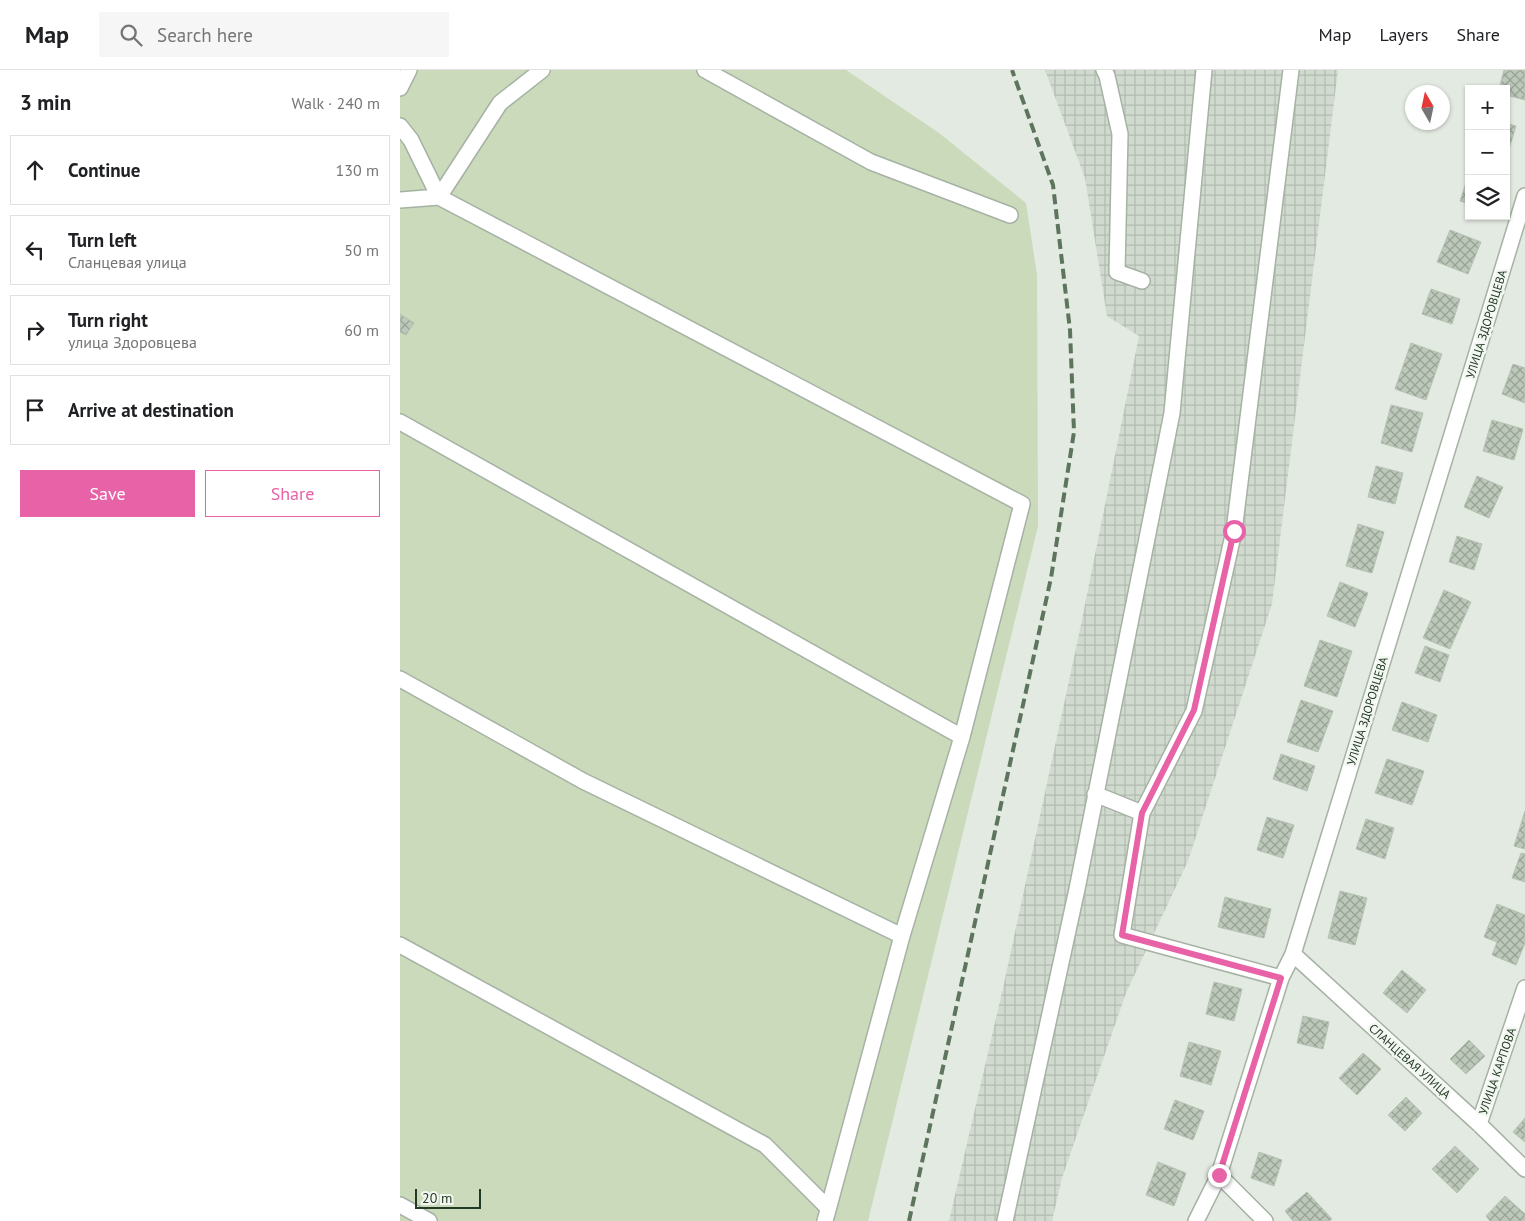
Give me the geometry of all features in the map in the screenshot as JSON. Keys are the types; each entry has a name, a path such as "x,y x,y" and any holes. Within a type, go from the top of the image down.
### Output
{"street":[{"path":"400,88 409,70"},
{"path":"440,197 500,103 542,70"},
{"path":"705,70 871,162 1010,214"},
{"path":"1104,70 1120,134 1117,272 1142,282"},
{"path":"1005,1221 1095,794 1172,413 1204,70"},
{"path":"1281,978 1122,935 1142,813 1194,710 1234,531 1291,70"},
{"path":"400,126 412,140 440,197"},
{"name":"УЛИЦА ЗДОРОВЦЕВА","path":"1196,1221 1219,1175 1281,978 1292,954 1525,196"},
{"path":"400,200 440,197 1022,504 962,737 902,936 827,1215"},
{"path":"400,422 962,737"},
{"path":"400,679 583,781 902,936"},
{"path":"1095,794 1142,813"},
{"path":"400,945 765,1145 827,1215"},
{"name":"СЛАНЦЕВАЯ УЛИЦА","path":"1292,954 1479,1124 1525,1170"},
{"name":"УЛИЦА КАРПОВА","path":"1479,1124 1525,988"},
{"path":"1219,1175 1265,1221"},
{"path":"400,1205 429,1221"}],"shaded area":[{"path":"1045,70 1338,70 1272,604 1188,861 1126,993 1062,1178 1052,1221 949,1221 1003,988 1078,639 1139,336 1107,316 1085,178"}],"green space":[{"path":"400,70 846,70 939,133 1026,203 1037,275 1038,526 868,1221 400,1221"}],"building":[{"path":"1504,70 1525,70 1525,100 1510,96 1510,85 1500,85"},
{"path":"1510,124 1516,126 1510,146"},
{"path":"1465,186 1465,203 1460,201"},
{"path":"1450,230 1481,242 1468,274 1437,262"},
{"path":"1431,289 1460,299 1452,324 1422,314"},
{"path":"400,314 414,323 406,335 400,332"},
{"path":"1411,343 1442,354 1426,400 1395,389"},
{"path":"1513,364 1525,368 1525,403 1502,394"},
{"path":"1391,405 1423,413 1412,452 1381,443"},
{"path":"1492,420 1523,429 1514,460 1483,451"},
{"path":"1376,466 1403,473 1395,504 1368,497"},
{"path":"1477,476 1503,487 1489,518 1464,507"},
{"path":"1358,524 1384,532 1372,573 1346,566"},
{"path":"1457,536 1482,544 1474,570 1449,562"},
{"path":"1340,582 1368,593 1355,627 1327,616"},
{"path":"1444,590 1471,602 1450,649 1423,638"},
{"path":"1320,640 1352,651 1337,697 1304,686"},
{"path":"1425,646 1449,655 1440,682 1415,673"},
{"path":"1301,700 1333,711 1318,752 1287,742"},
{"path":"1402,702 1437,715 1428,742 1392,730"},
{"path":"1281,754 1315,766 1307,791 1273,779"},
{"path":"1387,759 1424,771 1412,805 1375,793"},
{"path":"1525,811 1525,849 1514,846"},
{"path":"1267,817 1294,825 1283,858 1257,850"},
{"path":"1366,819 1394,828 1385,859 1356,849"},
{"path":"1521,853 1525,854 1525,882 1512,878"},
{"path":"1340,891 1367,898 1355,945 1328,938"},
{"path":"1225,897 1271,909 1264,938 1218,927"},
{"path":"1497,904 1525,915 1525,943 1516,965 1492,955 1497,942 1484,937"},
{"path":"1402,970 1426,990 1407,1013 1383,993"},
{"path":"1214,982 1242,989 1234,1021 1206,1014"},
{"path":"1303,1016 1329,1022 1323,1049 1297,1043"},
{"path":"1469,1040 1485,1056 1466,1074 1450,1059"},
{"path":"1189,1042 1221,1051 1211,1085 1180,1076"},
{"path":"1363,1053 1381,1069 1357,1095 1339,1078"},
{"path":"1406,1097 1422,1113 1405,1131 1388,1115"},
{"path":"1175,1100 1204,1111 1193,1140 1164,1129"},
{"path":"1525,1118 1525,1142 1513,1132"},
{"path":"1455,1146 1479,1169 1457,1193 1432,1169"},
{"path":"1259,1152 1282,1160 1274,1186 1251,1178"},
{"path":"1158,1162 1186,1173 1174,1206 1146,1195"},
{"path":"1307,1192 1332,1219 1329,1221 1293,1221 1285,1211"},
{"path":"1505,1196 1525,1214 1525,1221 1490,1221 1486,1216"}],"railway":[{"path":"909,1221 1051,578 1074,432 1070,330 1053,185 1012,70"}],"route":[{"path":"1219,1175 1281,978 1122,935 1142,813 1194,710 1234,531"}]}
